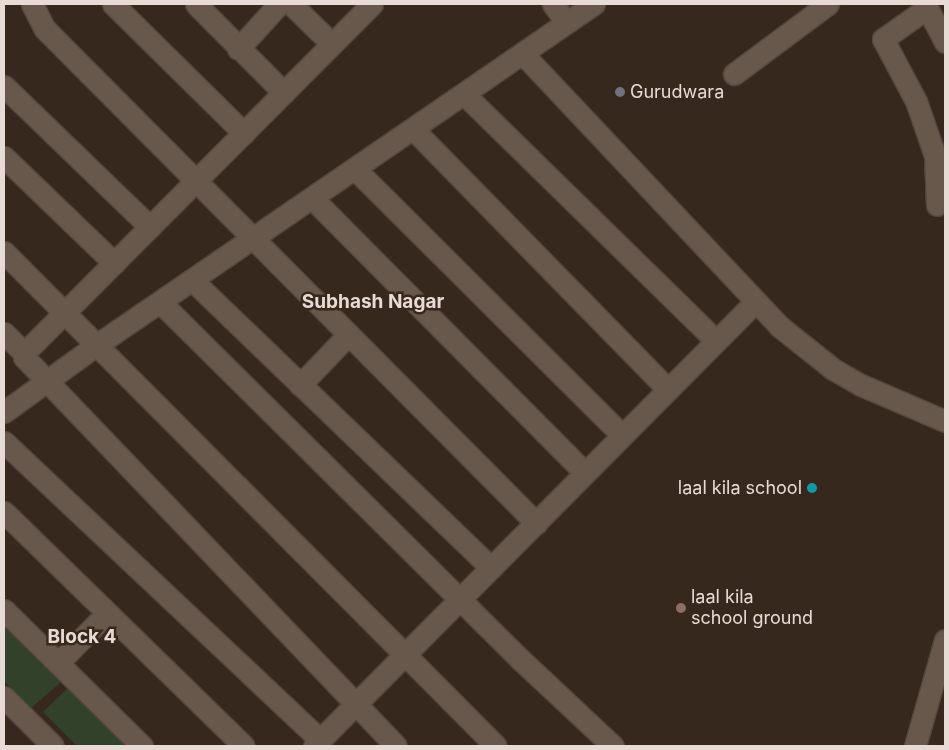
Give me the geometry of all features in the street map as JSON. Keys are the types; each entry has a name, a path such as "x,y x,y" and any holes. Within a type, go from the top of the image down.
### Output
{"street":[{"path":"32,4 45,29 536,523"},
{"path":"113,4 244,133"},
{"path":"196,4 238,49 284,93"},
{"path":"238,49 280,4"},
{"path":"291,4 332,44"},
{"path":"24,354 372,4"},
{"path":"553,4 566,22"},
{"path":"4,412 95,346 594,4"},
{"path":"734,74 828,4"},
{"path":"937,205 935,156 916,101 883,39 926,6 944,37"},
{"path":"523,54 779,326 833,369 861,386 945,420"},
{"path":"4,86 150,227"},
{"path":"464,94 716,341"},
{"path":"413,129 668,390"},
{"path":"4,157 114,263"},
{"path":"355,169 622,435"},
{"path":"312,198 585,473"},
{"path":"4,252 63,314 496,746"},
{"path":"192,280 490,568"},
{"path":"160,302 613,746"},
{"path":"4,442 317,743 755,302"},
{"path":"4,333 24,354 26,361 354,706 396,746"},
{"path":"300,385 348,335"},
{"path":"4,512 244,746"},
{"path":"4,610 142,746"},
{"path":"58,663 107,613"},
{"path":"914,746 938,692 945,640"},
{"path":"4,697 53,746"}],"green space":[{"path":"4,612 68,676 31,708 4,681"},
{"path":"72,684 135,746 77,746 43,712"}],"place":[{"name":"Gurudwara","path":"620,92"},
{"name":"laal kila school","path":"812,488"},
{"name":"laal kila school ground","path":"681,608"}],"district":[{"name":"Subhash Nagar","path":"373,302"},
{"name":"Block 4","path":"82,637"}]}
